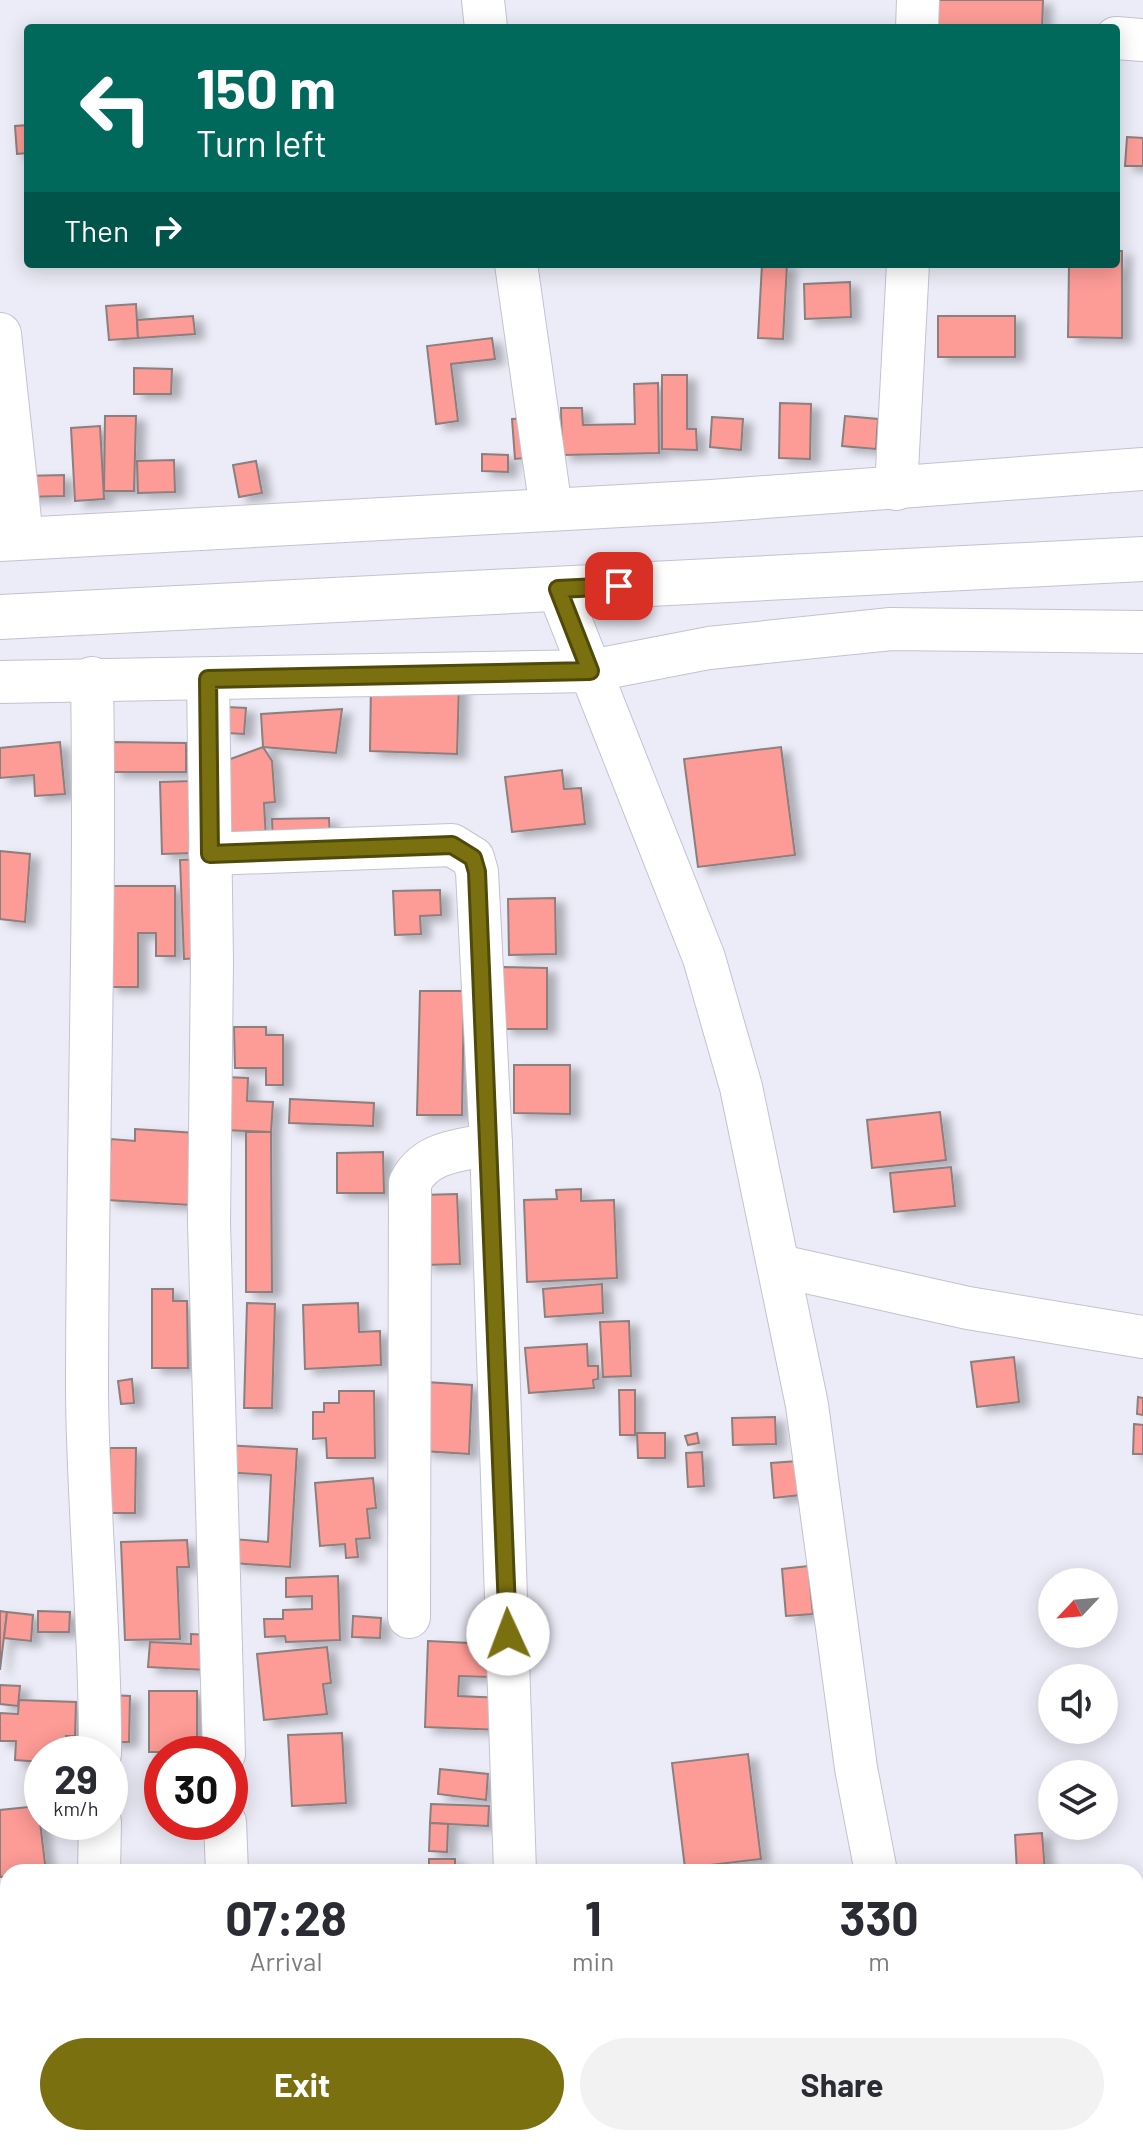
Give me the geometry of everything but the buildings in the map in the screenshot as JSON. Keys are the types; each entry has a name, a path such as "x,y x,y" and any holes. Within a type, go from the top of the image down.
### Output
{"highway":[{"path":"0,617 1143,559"}],"street":[{"path":"483,0 486,24"},
{"path":"917,24 918,0"},
{"path":"1120,38 1143,40"},
{"path":"517,268 551,509"},
{"path":"896,489 908,268"},
{"path":"0,334 11,539 896,489 1143,469"},
{"path":"558,589 704,958 741,1087 807,1405 856,1768 874,1864"},
{"path":"0,682 590,671 709,648 891,629 1143,632"},
{"path":"92,678 95,871 87,1394 101,1664 100,1736"},
{"path":"208,679 209,1223 223,1736"},
{"path":"210,854 452,845 473,858 477,872 491,1144 515,1864"},
{"path":"409,1617 410,1183 417,1167 434,1156 491,1144"},
{"path":"780,1266 968,1308 1143,1337"},
{"path":"99,1864 100,1840"},
{"path":"226,1840 227,1864"}],"route":[{"path":"508,1634 491,1144 477,872 473,858 452,845 210,854 208,679 590,671 558,589 619,586"}]}
